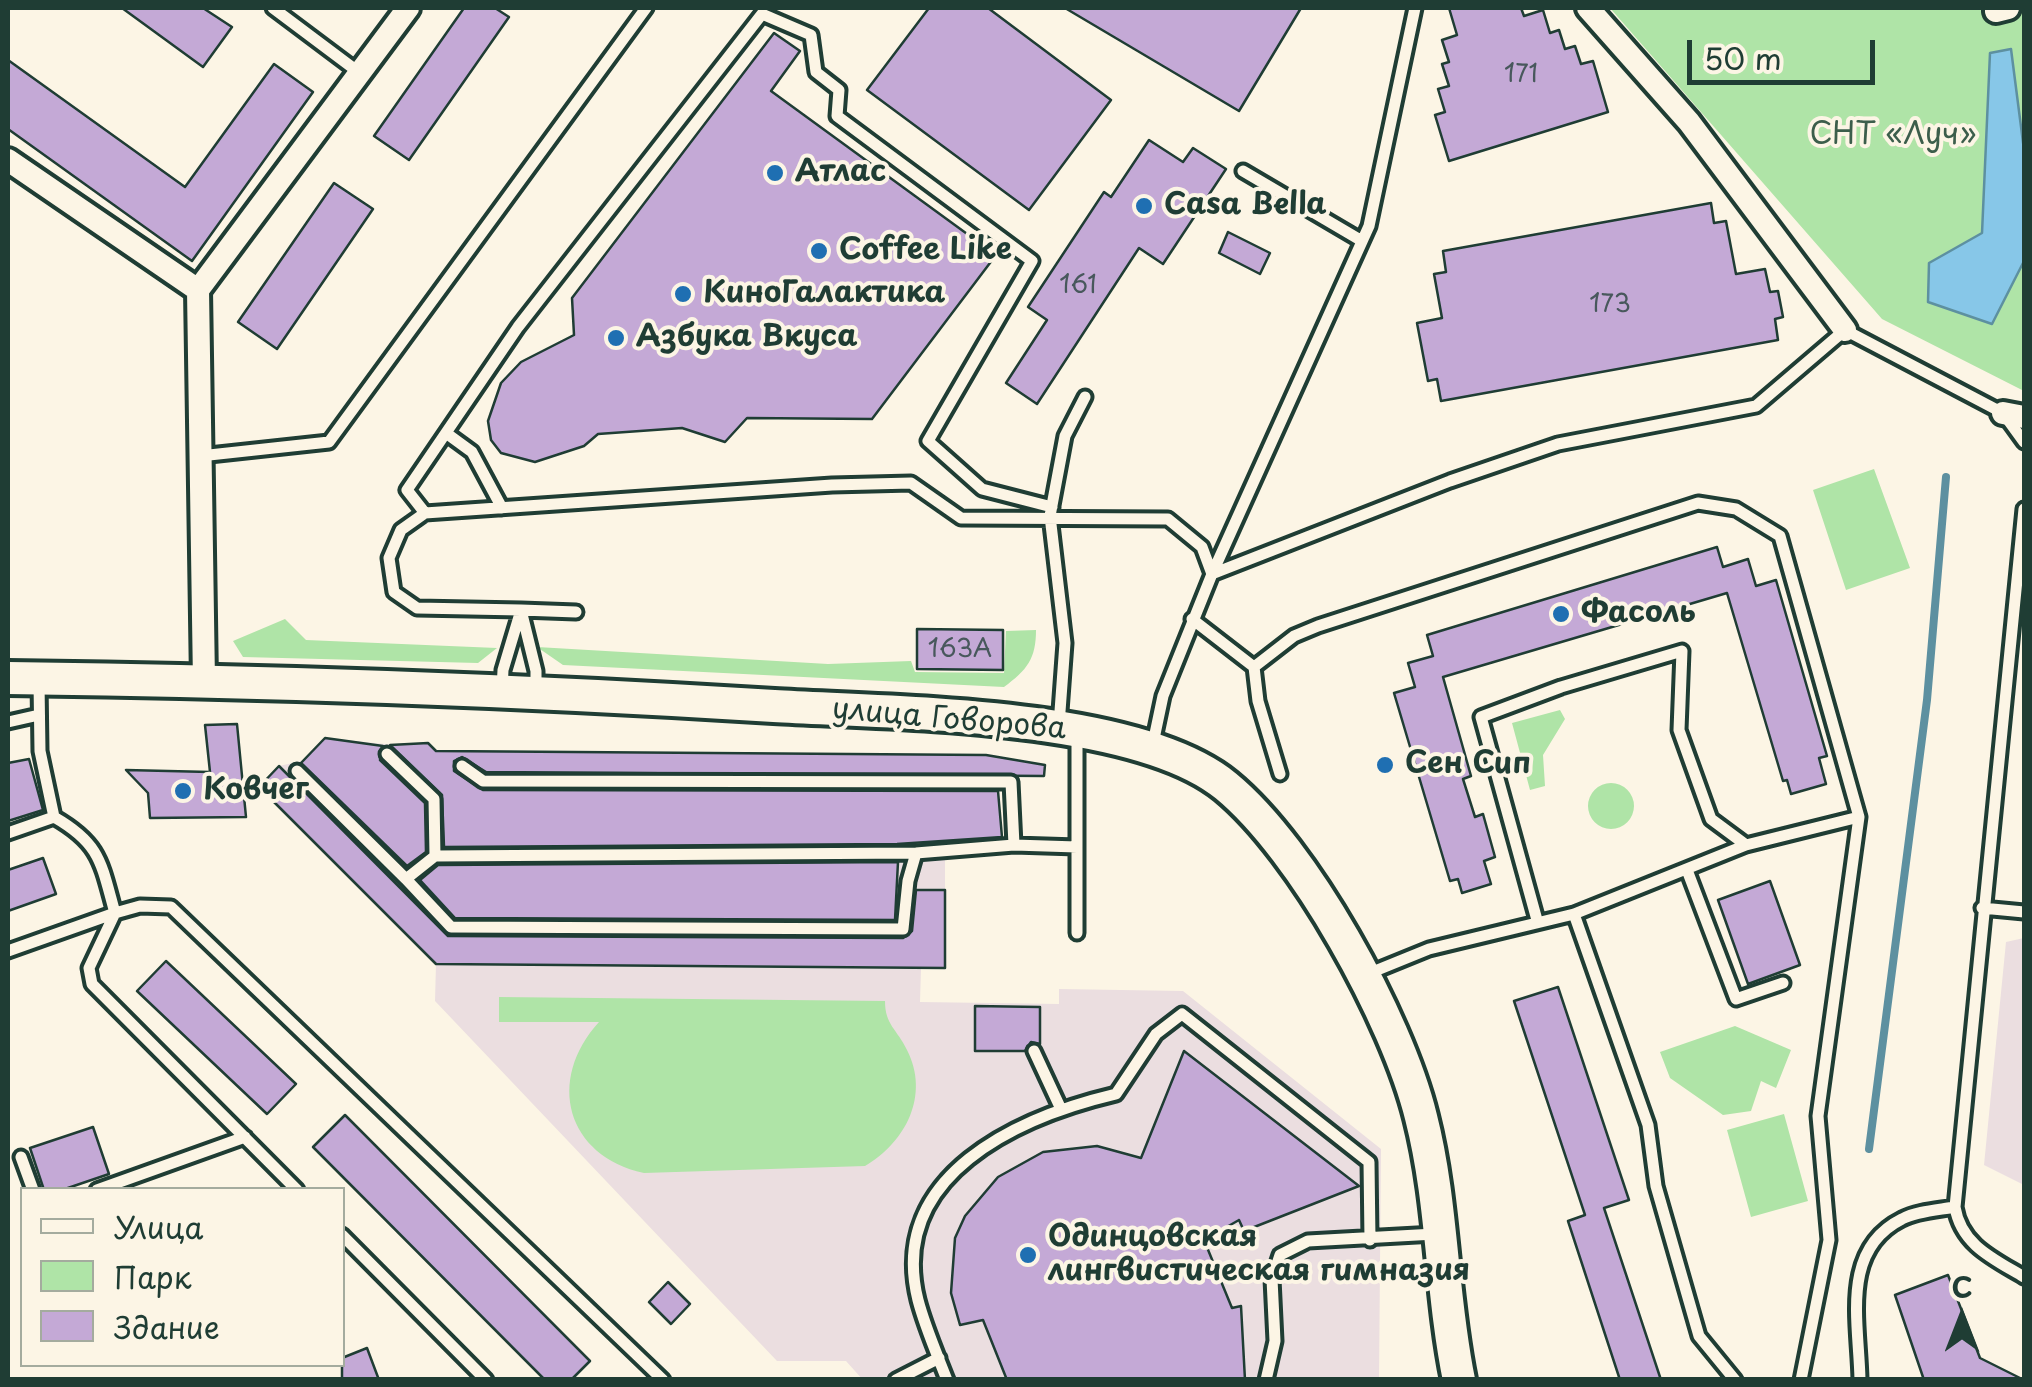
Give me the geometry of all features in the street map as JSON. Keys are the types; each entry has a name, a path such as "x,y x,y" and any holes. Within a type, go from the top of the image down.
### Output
{"main road":[{"name":"улица Говорова","path":"23,678 536,691 1068,729 1152,748 1212,776 1252,811 1288,856 1364,975 1396,1043 1422,1118 1459,1380"}],"street":[{"path":"204,682 198,290 408,8"},
{"path":"1588,8 1688,122 1845,330"},
{"path":"8,160 198,290"}],"lane":[{"path":"272,8 361,74"},
{"path":"200,456 328,442 646,8"},
{"path":"1152,748 1163,696 1192,619 1362,241 1396,110 1415,8"},
{"path":"426,513 407,490 518,327 762,14 811,35 816,72 839,90 837,116 1032,261 928,441 982,489 1051,511"},
{"path":"1243,171 1362,241"},
{"path":"1212,574 1450,481 1558,444 1756,406 1845,330 2014,415 2024,442"},
{"path":"1077,933 1077,847 1051,511 1065,436 1085,397"},
{"path":"446,433 472,452 502,508"},
{"path":"576,612 417,608 394,592 389,558 401,530 426,513 769,486 911,483 961,518 1051,511 1168,519 1202,546 1212,574"},
{"path":"1254,667 1294,636 1698,504 1736,509 1780,536 1859,816 1818,1116 1829,1240 1801,1380"},
{"path":"2024,509 1955,1207 1957,1222 1978,1249 2024,1277"},
{"path":"502,690 521,610"},
{"path":"521,610 536,671 536,691"},
{"path":"1192,619 1254,667 1258,701 1280,774"},
{"path":"1537,920 1481,717 1561,686 1682,652 1679,730 1711,819 1746,845"},
{"path":"23,678 39,715 40,752 54,816 81,832 98,852 115,913 89,968 92,984 294,1187"},
{"path":"8,722 39,715"},
{"path":"387,754 434,799 435,856"},
{"path":"462,766 483,782 1011,782 1014,845"},
{"path":"297,771 451,926 903,929 908,880 916,853"},
{"path":"8,832 54,816"},
{"path":"1364,975 1429,949 1574,914 1746,845 1859,816"},
{"path":"406,878 435,856 916,853 1014,845 1077,847"},
{"path":"1687,870 1736,999 1782,984"},
{"path":"8,951 140,906 171,907 664,1380"},
{"path":"1982,908 2024,912"},
{"path":"1574,914 1648,1125 1656,1186 1699,1336 1735,1380"},
{"path":"947,1380 917,1298 914,1251 926,1209 948,1176 979,1150 1060,1107 1116,1094 1156,1034 1182,1014 1370,1162 1370,1240"},
{"path":"1034,1051 1060,1107"},
{"path":"105,1187 244,1137"},
{"path":"21,1156 31,1187"},
{"path":"1860,1380 1858,1277 1862,1254 1883,1230 1904,1217 1955,1207"},
{"path":"1266,1380 1276,1340 1271,1293 1280,1255 1308,1240 1440,1234"},
{"path":"345,1238 486,1380"},
{"path":"896,1380 939,1358"}],"shaded area":[{"name":"Одинцовская лингвистическая гимназия","path":"325,738 395,745 428,743 474,789 998,788 1002,838 945,843 945,968 921,968 920,1002 1059,1004 1059,989 1183,991 1381,1149 1379,1379 863,1380 846,1361 777,1361 435,1001 436,964 259,787 279,766 302,761"},
{"path":"2024,938 2024,1185 1984,1165 2006,942"}],"green space":[{"name":"СНТ «Луч»","path":"1610,8 2024,8 2024,391 1882,319"},
{"path":"1874,469 1910,568 1846,590 1813,490"},
{"path":"285,619 306,640 497,648 478,663 243,657 233,641"},
{"path":"1036,630 1029,663 1004,687 563,665 537,647 828,664 911,661 915,672 1004,673 1006,631"},
{"path":"1560,710 1565,719 1543,755 1545,786 1530,790 1512,723"},
{"path":"1611,783 1627,790 1634,806 1627,822 1611,829 1595,822 1588,806 1595,790"},
{"path":"499,997 885,1001 889,1022 913,1067 915,1100 902,1131 880,1156 865,1166 644,1173 617,1164 597,1150 572,1113 569,1091 573,1068 583,1044 599,1022 499,1022"},
{"path":"1735,1026 1791,1050 1776,1088 1761,1081 1751,1111 1723,1115 1670,1078 1660,1052"},
{"path":"1784,1114 1808,1201 1751,1217 1727,1130"}],"water":[{"path":"2011,49 2024,150 2024,261 1992,324 1928,302 1929,263 1982,233 1990,53"}],"building":[{"path":"122,8 203,8 232,27 203,67"},
{"path":"464,8 495,8 509,17 409,160 374,136"},
{"path":"929,8 988,8 1111,100 1029,210 867,90"},
{"path":"1065,8 1301,8 1239,111"},
{"path":"1449,8 1521,8 1524,16 1543,10 1550,33 1559,30 1565,49 1575,46 1581,64 1593,61 1608,112 1449,161 1435,115 1445,112 1438,89 1449,86 1442,64 1449,62 1442,40 1457,35"},
{"name":"Атлас","path":"774,33 800,51 771,91 996,255 872,419 747,418 725,442 682,428 598,434 584,446 535,462 501,453 491,440 488,421 501,383 521,362 574,335 572,298"},
{"path":"8,60 185,187 274,64 313,92 192,261 8,129"},
{"path":"1149,140 1183,162 1193,148 1226,169 1163,264 1139,248 1037,404 1006,383 1047,320 1028,307 1104,192 1111,197"},
{"path":"334,183 373,209 277,349 238,322"},
{"path":"1711,203 1714,223 1726,221 1736,274 1765,269 1770,292 1778,291 1783,317 1775,319 1778,340 1441,401 1437,379 1428,381 1417,323 1442,318 1434,274 1446,272 1443,251"},
{"path":"1228,232 1270,253 1260,274 1219,253"},
{"path":"1717,547 1723,567 1748,559 1756,586 1776,580 1827,756 1819,758 1826,784 1791,794 1787,780 1783,781 1727,593 1443,677 1471,776 1463,779 1475,817 1483,814 1495,857 1484,861 1491,884 1462,893 1458,879 1450,881 1394,693 1415,687 1408,663 1433,656 1427,635"},
{"path":"917,629 1003,630 1003,670 917,669"},
{"path":"237,724 246,817 150,818 148,793 126,770 210,772 205,725"},
{"path":"325,738 383,746 380,760 425,803 426,852 407,866 301,763"},
{"path":"428,743 436,751 986,755 1045,765 1044,776 486,772 462,757 454,761 454,771 483,790 998,791 1002,837 897,844 444,847 442,795 390,745"},
{"path":"29,759 43,810 8,821 8,763"},
{"path":"279,766 448,936 903,938 912,931 916,890 945,890 945,968 436,964 259,787"},
{"path":"43,858 56,894 8,911 8,870"},
{"path":"898,862 895,920 455,918 420,880 438,865"},
{"path":"1770,881 1800,965 1748,984 1718,900"},
{"path":"166,961 296,1084 267,1114 137,991"},
{"path":"1558,987 1629,1200 1604,1208 1661,1380 1620,1380 1568,1221 1585,1215 1514,1001"},
{"path":"975,1006 1040,1007 1040,1044 1031,1042 1025,1051 975,1051"},
{"path":"1184,1051 1359,1186 1244,1231 1239,1220 1204,1240 1232,1308 1241,1306 1245,1380 1007,1380 983,1320 960,1325 951,1293 955,1238 965,1216 998,1177 1043,1152 1097,1146 1141,1158"},
{"path":"345,1115 590,1361 571,1380 545,1380 313,1147"},
{"path":"93,1127 109,1174 71,1187 43,1187 30,1148"},
{"path":"1948,1275 1980,1358 2024,1380 1924,1380 1895,1295"},
{"path":"668,1282 690,1304 671,1324 649,1302"},
{"path":"367,1348 379,1380 342,1380 345,1357"}],"waterway":[{"path":"1869,1149 1927,700 1946,477"}],"place":[{"name":"Атлас","path":"775,173"},
{"name":"Casa Bella","path":"1144,206"},
{"name":"Coffee Like","path":"819,251"},
{"name":"КиноГалактика","path":"683,294"},
{"name":"Азбука Вкуса","path":"616,338"},
{"name":"Фасоль","path":"1561,614"},
{"name":"Сен Сип","path":"1385,765"},
{"name":"Ковчег","path":"183,791"},
{"name":"Одинцовская лингвистическая гимназия","path":"1028,1255"}]}
